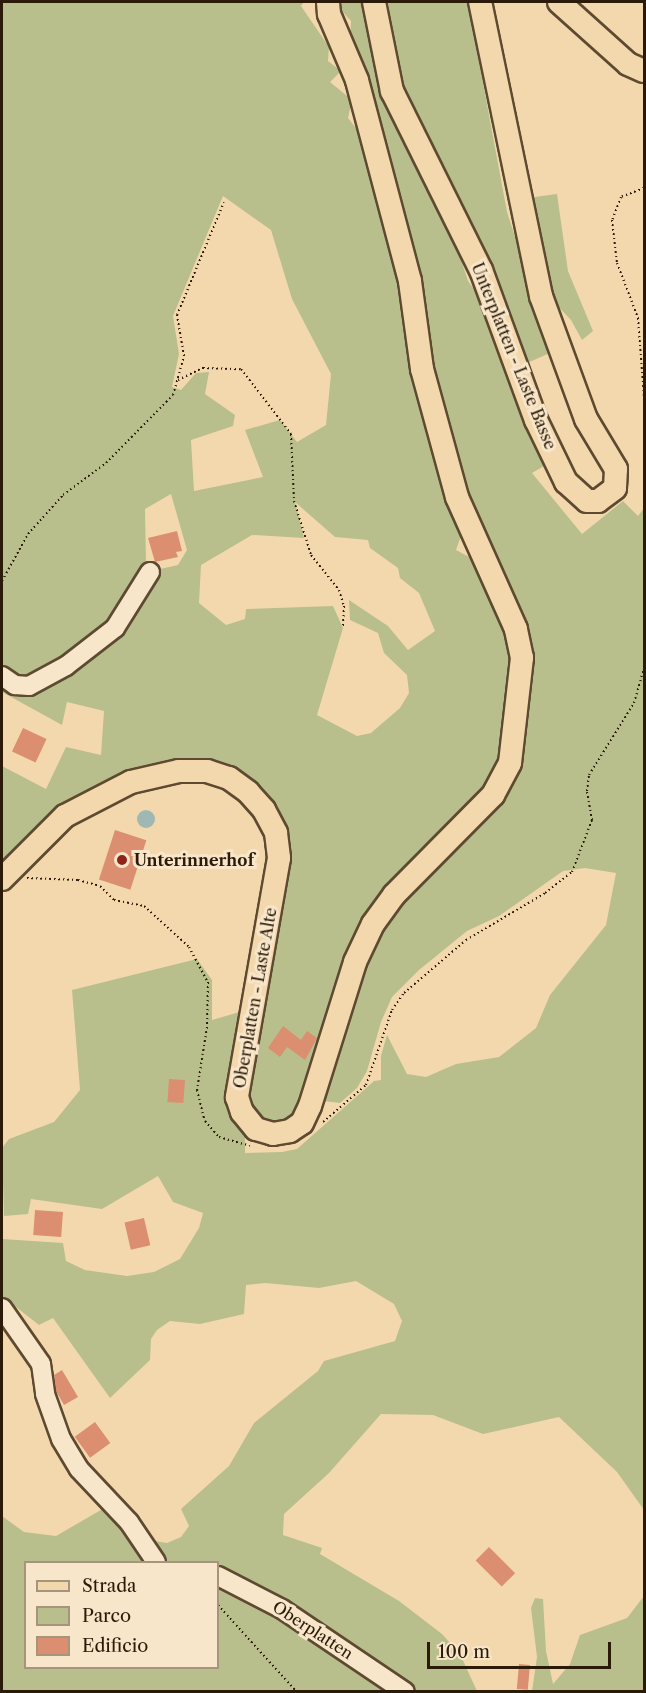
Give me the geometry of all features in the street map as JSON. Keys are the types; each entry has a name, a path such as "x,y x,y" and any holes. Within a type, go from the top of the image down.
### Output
{"main road":[{"name":"Oberplatten - Laste Alte","path":"2,879 65,816 131,782 179,771 207,771 229,778 248,792 264,810 276,833 279,858 237,1097 242,1112 256,1129 273,1134 290,1131 302,1123 310,1106 355,962 373,924 394,895 493,795 510,763 522,658 516,629 457,498 422,369 410,281 360,91 329,14 328,2"},
{"name":"Unterplatten - Laste Basse","path":"374,2 392,91 481,270 536,420 566,482 587,501 598,501 615,488 616,469 586,419 541,296 480,2"},
{"path":"559,2 628,64 645,71"}],"street":[{"path":"2,676 15,685 29,687 66,666 115,628 150,572"},
{"path":"2,1308 41,1364 45,1394 61,1438 79,1468 129,1522 155,1561"},
{"name":"Oberplatten","path":"219,1577 282,1609 405,1692"}],"path":[{"path":"645,188 621,197 612,220 617,262 638,318 645,398"},
{"path":"2,581 28,534 63,495 106,463 152,419 173,395 184,356 177,315 224,202"},
{"path":"178,380 203,368 241,369 291,434 294,501 310,555 339,590 344,606 344,628"},
{"path":"219,1606 297,1692"}],"green space":[{"path":"2,2 304,2 301,6 329,47 328,61 341,71 330,82 352,100 348,118 363,137 462,533 456,550 475,560 513,656 505,744 487,790 406,871 303,1102 295,1116 284,1124 259,1119 247,1097 287,838 215,765 73,803 69,800 2,860 2,766 46,789 66,747 101,755 104,711 67,702 62,725 2,692","holes":["223,196 271,230 292,299 331,374 326,425 297,442 280,420 245,430 263,477 194,491 191,440 233,426 235,415 205,394 209,372 196,373 181,390 172,387 179,354 173,316","171,494 187,550 178,565 160,569 148,584 139,585 146,562 145,509","295,502 335,537 368,540 370,548 398,568 400,578 419,593 435,631 408,650 388,626 349,600 350,620 378,633 384,653 407,675 409,693 400,708 371,733 357,736 317,715 343,628 333,606 246,609 245,619 226,625 199,603 201,565 252,535 304,538"]},
{"path":"342,2 362,2 376,75 388,106 419,174 452,232 468,281 481,298 544,466 532,473 582,534 623,501 638,516 644,508 644,1510 617,1472 559,1417 483,1434 433,1415 381,1414 329,1473 284,1514 283,1535 322,1548 320,1554 399,1601 442,1634 460,1654 477,1691 410,1691 219,1573 219,1561 162,1561 143,1539 167,1543 181,1537 189,1526 181,1509 229,1466 254,1423 318,1371 324,1361 395,1341 402,1321 394,1304 356,1281 319,1288 265,1283 246,1285 244,1314 200,1324 170,1321 157,1330 151,1339 150,1360 110,1398 53,1318 39,1325 2,1296 2,1239 63,1243 66,1261 85,1270 127,1276 154,1272 180,1259 199,1228 203,1213 173,1202 158,1176 102,1209 31,1199 28,1214 4,1216 2,1148 9,1139 54,1122 80,1090 72,990 197,959 212,980 212,1020 243,1011 227,1097 230,1114 245,1134 245,1153 282,1152 297,1149 374,1081 381,1080 381,1056 387,1035 407,1074 426,1077 456,1064 499,1057 536,1028 550,995 606,925 616,873 585,868 563,871 499,916 467,931 419,970 392,997 381,1022 367,1071 357,1088 340,1103 323,1101 368,953 400,900 484,817 531,663 464,490 350,47 351,21 341,10"},
{"path":"388,2 468,2 507,212 552,352 525,364 400,87 391,44"},
{"path":"557,194 568,271 593,331 582,340 571,320 549,297 527,198"},
{"path":"106,1507 149,1561 24,1561 24,1669 219,1669 219,1581 399,1691 2,1691 2,1516 24,1532 56,1536"},
{"path":"644,1596 644,1691 532,1691 537,1657 531,1608 535,1598 543,1599 546,1651 553,1684 570,1664 580,1635 627,1618"}],"water":[{"path":"142,810 150,810 155,815 153,826 142,828 137,823 137,815"}],"building":[{"path":"177,531 182,551 176,552 178,557 155,562 148,538"},
{"path":"23,728 47,739 36,763 12,752"},
{"path":"115,830 146,840 130,890 99,879"},
{"path":"283,1026 301,1040 307,1031 317,1038 305,1060 287,1047 280,1057 268,1048"},
{"path":"169,1079 185,1080 183,1103 167,1102"},
{"path":"35,1210 63,1212 61,1237 33,1235"},
{"path":"144,1218 150,1245 131,1250 125,1222"},
{"path":"62,1370 78,1397 64,1405 56,1391 54,1375"},
{"path":"95,1422 110,1443 90,1458 75,1437"},
{"path":"489,1547 515,1573 502,1587 476,1560"},
{"path":"519,1664 530,1665 528,1690 517,1689"}],"place":[{"name":"Unterinnerhof","path":"122,860"}]}
